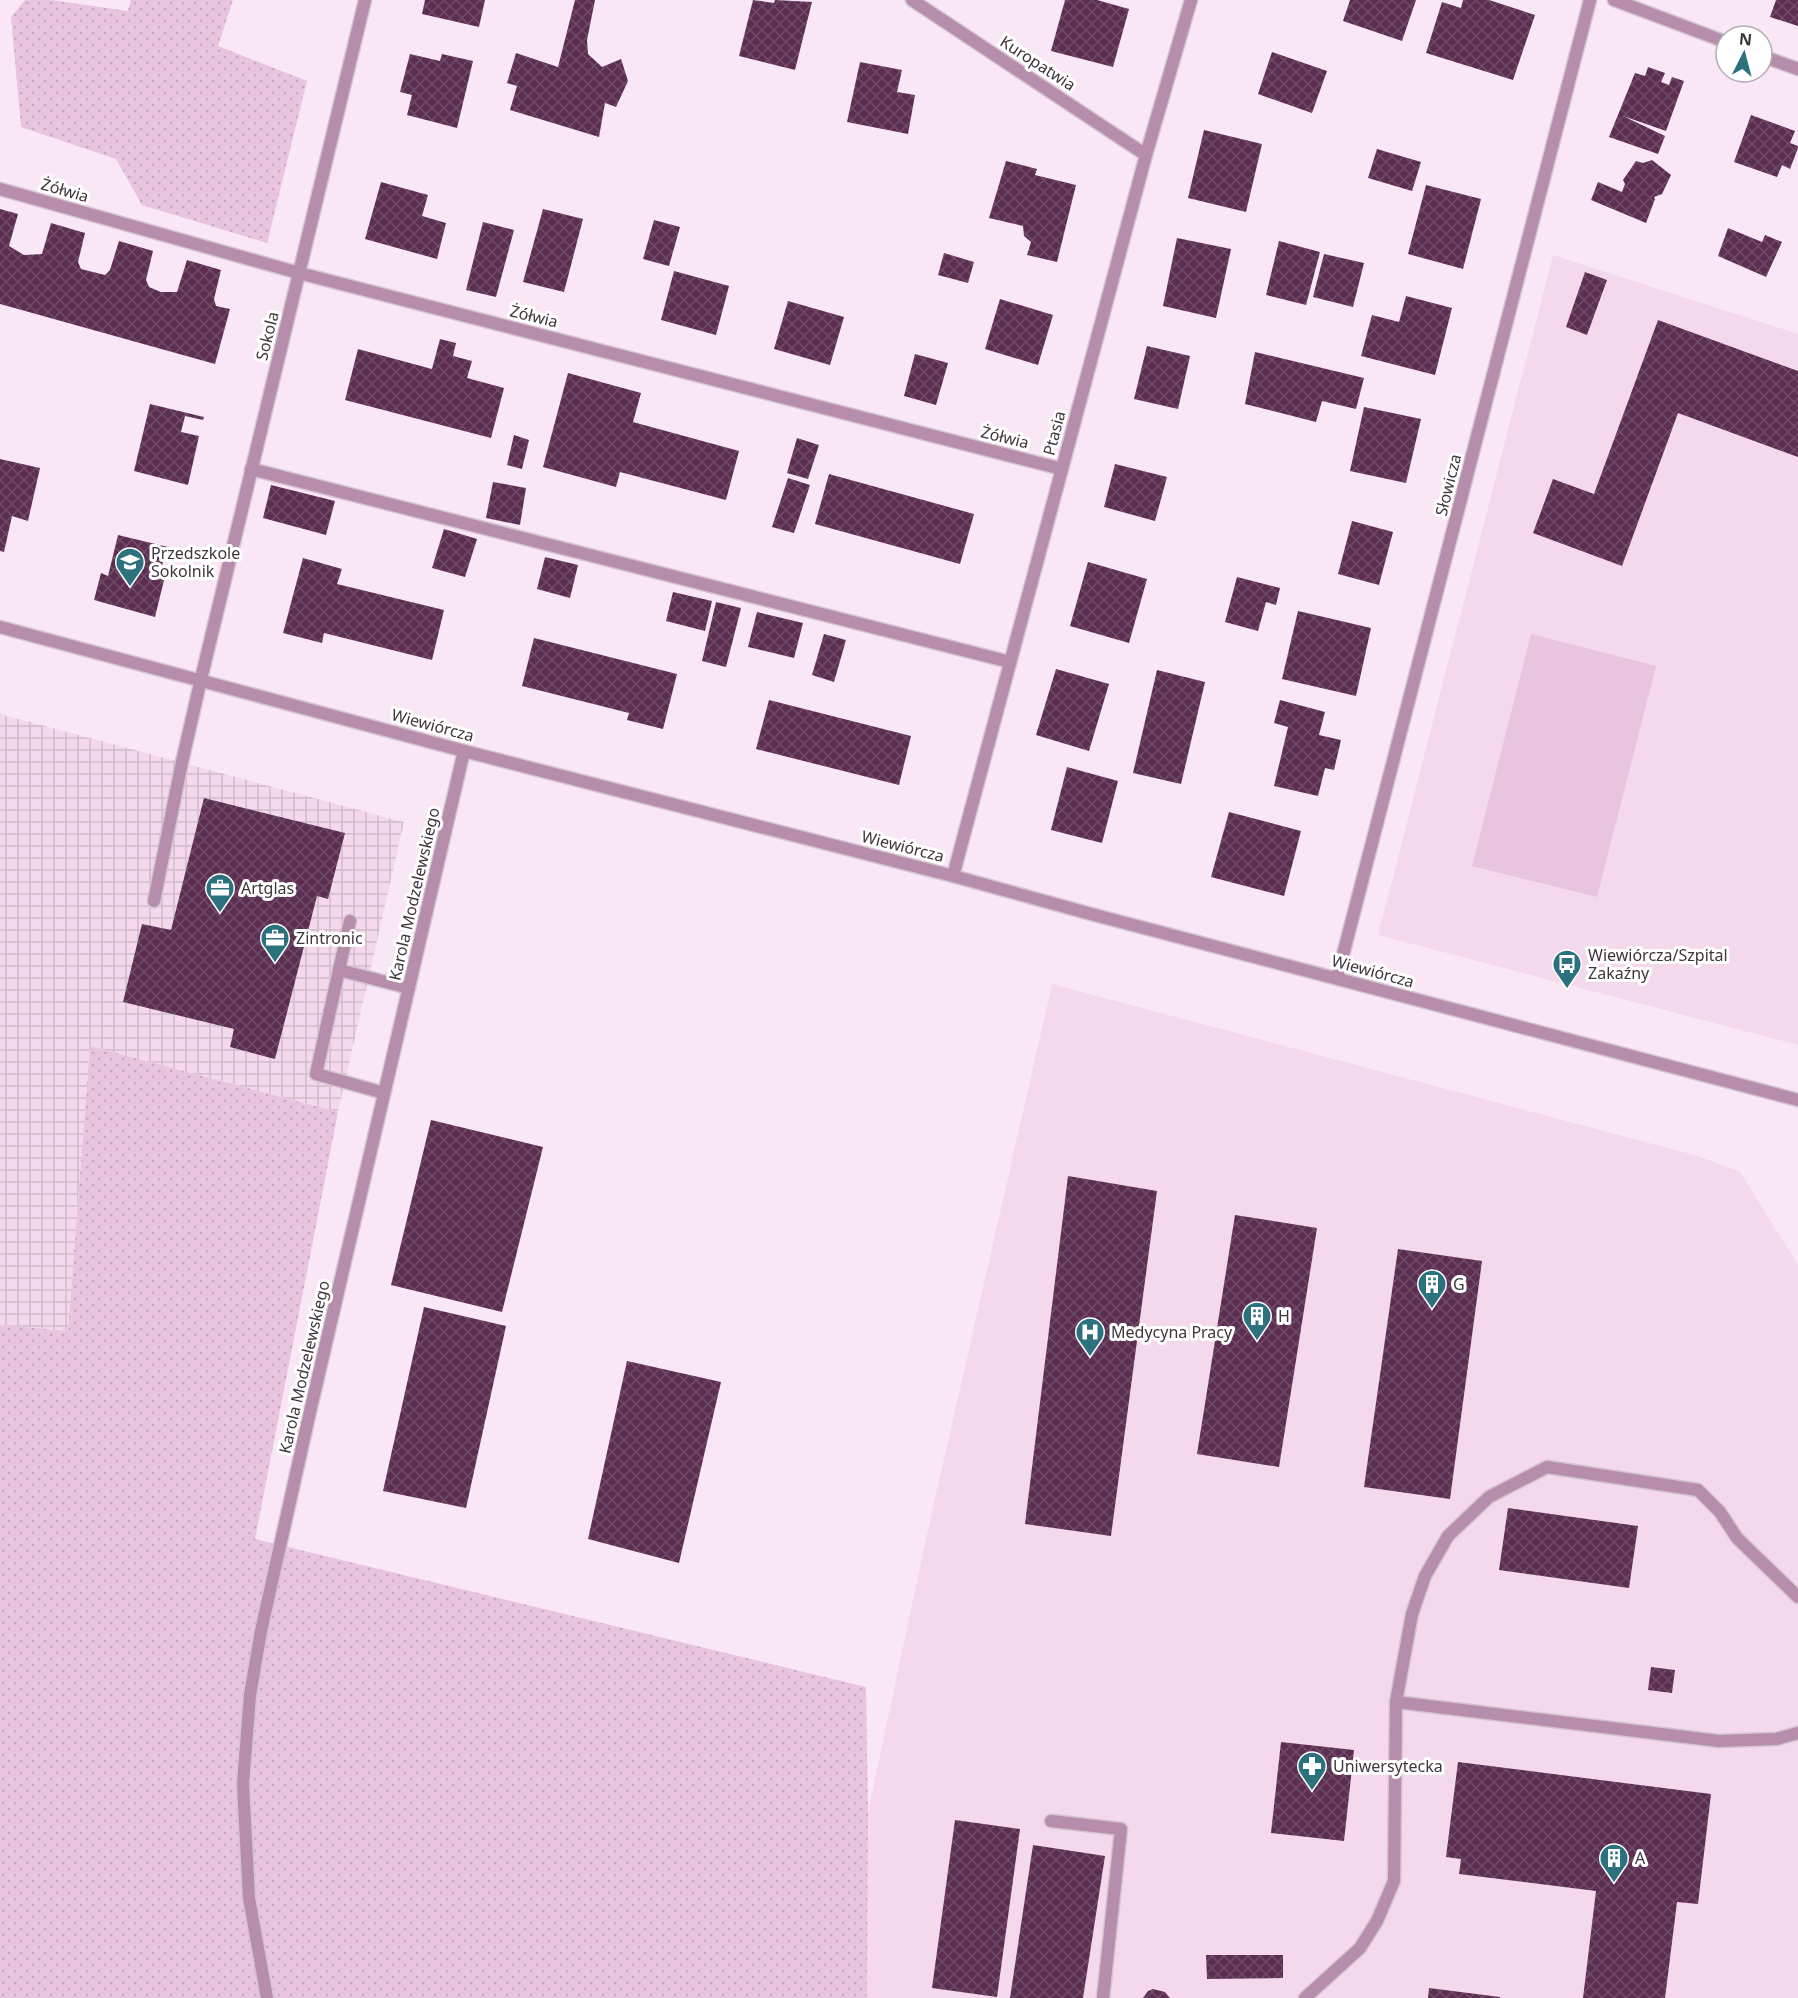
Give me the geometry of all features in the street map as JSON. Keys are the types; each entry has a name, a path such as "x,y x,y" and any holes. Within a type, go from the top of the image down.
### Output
{"street":[{"name":"Sokola","path":"154,901 201,679 365,0"},
{"name":"Kuropatwia","path":"912,0 1146,154"},
{"name":"Ptasia","path":"953,876 1146,154 1191,0"},
{"name":"Słowicza","path":"1337,978 1590,0"},
{"path":"1614,0 1714,38"},
{"path":"1774,60 1798,69"},
{"name":"Żółwia","path":"0,189 299,273 1062,469"},
{"path":"251,469 1010,662"},
{"name":"Wiewiórcza","path":"0,627 464,751 953,876 1798,1100"},
{"name":"Karola Modzelewskiego","path":"267,1998 249,1898 243,1784 250,1695 261,1631 464,751"},
{"path":"350,921 316,1074 384,1093"},
{"path":"339,970 409,988"},
{"path":"1305,1998 1360,1948 1377,1920 1394,1881 1396,1702 1412,1614 1425,1576 1448,1536 1489,1497 1546,1467 1698,1490 1720,1512 1737,1538 1798,1597"},
{"path":"1396,1702 1719,1741 1776,1739 1798,1733"},
{"path":"1051,1821 1121,1829 1103,1998"}],"shaded area":[{"path":"25,0 51,0 128,11 131,0 233,0 218,46 307,81 267,243 142,205 116,159 21,127 11,17"},
{"path":"1553,255 1798,334 1798,1045 1378,935"},
{"path":"1531,634 1656,666 1597,897 1472,866"},
{"path":"0,714 404,822 338,1112 90,1046 68,1331 0,1325"},
{"path":"1052,984 1698,1156 1740,1172 1798,1265 1798,1998 867,1998 868,1812 927,1534"},
{"path":"90,1046 338,1112 255,1539 866,1687 867,1998 0,1998 0,1325 68,1331"}],"building":[{"path":"425,0 485,0 479,27 422,14"},
{"path":"575,0 595,0 587,40 588,54 602,67 621,59 628,81 616,107 605,103 599,137 510,110 517,86 507,83 516,53 558,67"},
{"path":"753,0 774,3 775,0 812,2 795,70 739,56"},
{"path":"1065,0 1097,0 1129,9 1113,67 1051,51"},
{"path":"1350,0 1416,0 1402,41 1343,21"},
{"path":"1463,0 1489,0 1535,15 1513,80 1426,53 1442,2 1461,8"},
{"path":"1776,0 1798,0 1798,26 1770,17"},
{"path":"1272,52 1327,71 1312,113 1258,94"},
{"path":"410,54 440,61 442,54 473,61 457,128 407,115 412,95 400,92"},
{"path":"860,62 902,70 897,92 915,95 908,134 847,122"},
{"path":"1648,67 1665,73 1661,82 1669,85 1672,77 1684,81 1666,131 1623,116 1665,136 1658,154 1609,137 1635,73 1645,76"},
{"path":"1751,115 1795,131 1790,143 1798,148 1790,169 1782,165 1777,177 1734,162"},
{"path":"1204,130 1262,144 1246,212 1188,198"},
{"path":"1377,149 1421,162 1412,191 1368,178"},
{"path":"1652,160 1671,175 1662,194 1654,197 1646,223 1591,200 1598,182 1622,192 1625,184 1623,180 1636,161 1643,163"},
{"path":"1006,161 1037,169 1035,175 1076,185 1057,262 1027,255 1031,242 1024,236 1023,226 989,218"},
{"path":"381,182 428,195 422,216 446,223 437,259 365,239"},
{"path":"1426,185 1481,199 1463,269 1408,254"},
{"path":"0,209 18,214 9,246 24,255 42,254 51,223 85,233 78,262 81,269 105,275 110,270 119,241 153,251 146,280 149,287 161,292 177,292 187,260 221,270 214,299 216,306 230,309 215,364 0,304"},
{"path":"543,209 583,219 564,292 523,282"},
{"path":"654,220 680,227 669,266 643,259"},
{"path":"483,222 514,230 496,297 466,290"},
{"path":"1728,228 1762,242 1765,235 1782,242 1766,277 1718,256"},
{"path":"1177,238 1231,249 1216,318 1163,306"},
{"path":"1279,241 1320,252 1306,305 1266,295"},
{"path":"944,253 974,262 968,283 938,275"},
{"path":"1324,254 1364,263 1353,307 1313,297"},
{"path":"674,271 729,286 716,335 661,320"},
{"path":"1585,272 1607,280 1587,335 1566,327"},
{"path":"1406,296 1452,308 1435,375 1361,356 1372,315 1399,322"},
{"path":"1000,299 1053,315 1038,365 985,349"},
{"path":"788,301 844,317 830,365 774,349"},
{"path":"1658,320 1798,371 1798,457 1678,413 1622,566 1533,533 1553,479 1594,494"},
{"path":"440,339 456,343 453,356 472,361 467,378 504,388 491,438 345,400 358,349 432,369"},
{"path":"1147,346 1190,356 1178,409 1134,399"},
{"path":"1255,352 1364,378 1356,409 1322,401 1316,422 1245,404"},
{"path":"915,354 948,363 936,405 904,396"},
{"path":"568,373 641,393 633,422 739,451 726,500 620,472 616,487 543,467"},
{"path":"150,404 204,417 203,420 185,416 181,432 199,436 188,485 134,471"},
{"path":"1364,407 1421,419 1406,483 1350,471"},
{"path":"514,435 529,440 522,469 507,465"},
{"path":"797,438 819,445 808,479 787,473"},
{"path":"0,459 40,468 28,521 12,516 4,552 0,551"},
{"path":"1115,464 1167,477 1155,521 1104,507"},
{"path":"829,474 974,514 960,564 815,524"},
{"path":"788,478 810,485 794,533 772,527"},
{"path":"493,482 526,488 520,525 486,518"},
{"path":"271,485 335,501 326,535 263,518"},
{"path":"1352,521 1393,532 1379,585 1338,574"},
{"path":"444,529 477,539 465,577 432,568"},
{"name":"Przedszkole Sokolnik","path":"118,535 172,548 166,549 162,566 167,568 155,617 94,600 101,573 108,576"},
{"path":"545,557 578,565 570,598 537,589"},
{"path":"303,558 342,569 337,584 444,610 432,660 324,633 322,643 283,633"},
{"path":"1088,562 1147,579 1129,643 1070,626"},
{"path":"1237,577 1280,588 1276,605 1266,602 1258,631 1225,622"},
{"path":"673,592 712,601 705,631 666,621"},
{"path":"716,602 741,608 726,667 702,661"},
{"path":"1298,611 1371,628 1356,696 1282,679"},
{"path":"757,612 803,623 794,658 748,647"},
{"path":"824,634 846,640 834,682 812,675"},
{"path":"534,638 677,674 663,729 627,720 629,713 522,686"},
{"path":"1056,669 1109,684 1089,751 1036,735"},
{"path":"1157,670 1205,682 1181,784 1133,773"},
{"path":"769,700 911,736 899,785 756,749"},
{"path":"1280,700 1325,712 1319,735 1341,740 1334,770 1325,768 1318,796 1274,786 1288,727 1274,723"},
{"path":"1067,767 1118,781 1102,843 1051,830"},
{"name":"Artglas","path":"204,798 345,833 328,899 317,896 275,1059 230,1047 234,1029 123,1002 142,924 171,930"},
{"path":"1229,812 1301,831 1284,896 1211,877"},
{"path":"431,1120 543,1147 502,1312 391,1285"},
{"name":"Medycyna Pracy","path":"1068,1176 1157,1191 1111,1536 1025,1524"},
{"name":"H","path":"1235,1215 1317,1228 1279,1467 1197,1454"},
{"path":"1398,1249 1482,1261 1450,1499 1364,1487"},
{"path":"424,1307 506,1326 466,1508 383,1491"},
{"path":"627,1361 721,1382 679,1563 588,1539"},
{"path":"1508,1508 1638,1526 1629,1588 1499,1570"},
{"path":"1651,1667 1675,1670 1672,1693 1648,1690"},
{"name":"Uniwersytecka","path":"1281,1742 1354,1750 1344,1841 1271,1833"},
{"name":"A","path":"1458,1762 1711,1794 1698,1904 1677,1902 1665,1998 1583,1998 1596,1891 1459,1874 1461,1859 1446,1857"},
{"path":"955,1820 1020,1829 997,1997 932,1988"},
{"path":"1033,1845 1105,1856 1083,1998 1010,1998"},
{"path":"1206,1955 1283,1955 1283,1978 1207,1979"},
{"path":"1429,1988 1500,1997 1500,1998 1428,1998"},
{"path":"1153,1989 1165,1992 1170,1998 1143,1998 1148,1991"}],"place":[{"name":"Przedszkole Sokolnik","path":"130,588"},
{"name":"Artglas","path":"220,914"},
{"name":"Zintronic","path":"275,964"},
{"name":"Wiewiórcza/Szpital Zakaźny","path":"1567,990"},
{"name":"G","path":"1432,1310"},
{"name":"H","path":"1257,1342"},
{"name":"Medycyna Pracy","path":"1090,1358"},
{"name":"Uniwersytecka","path":"1312,1792"},
{"name":"A","path":"1614,1884"}]}
